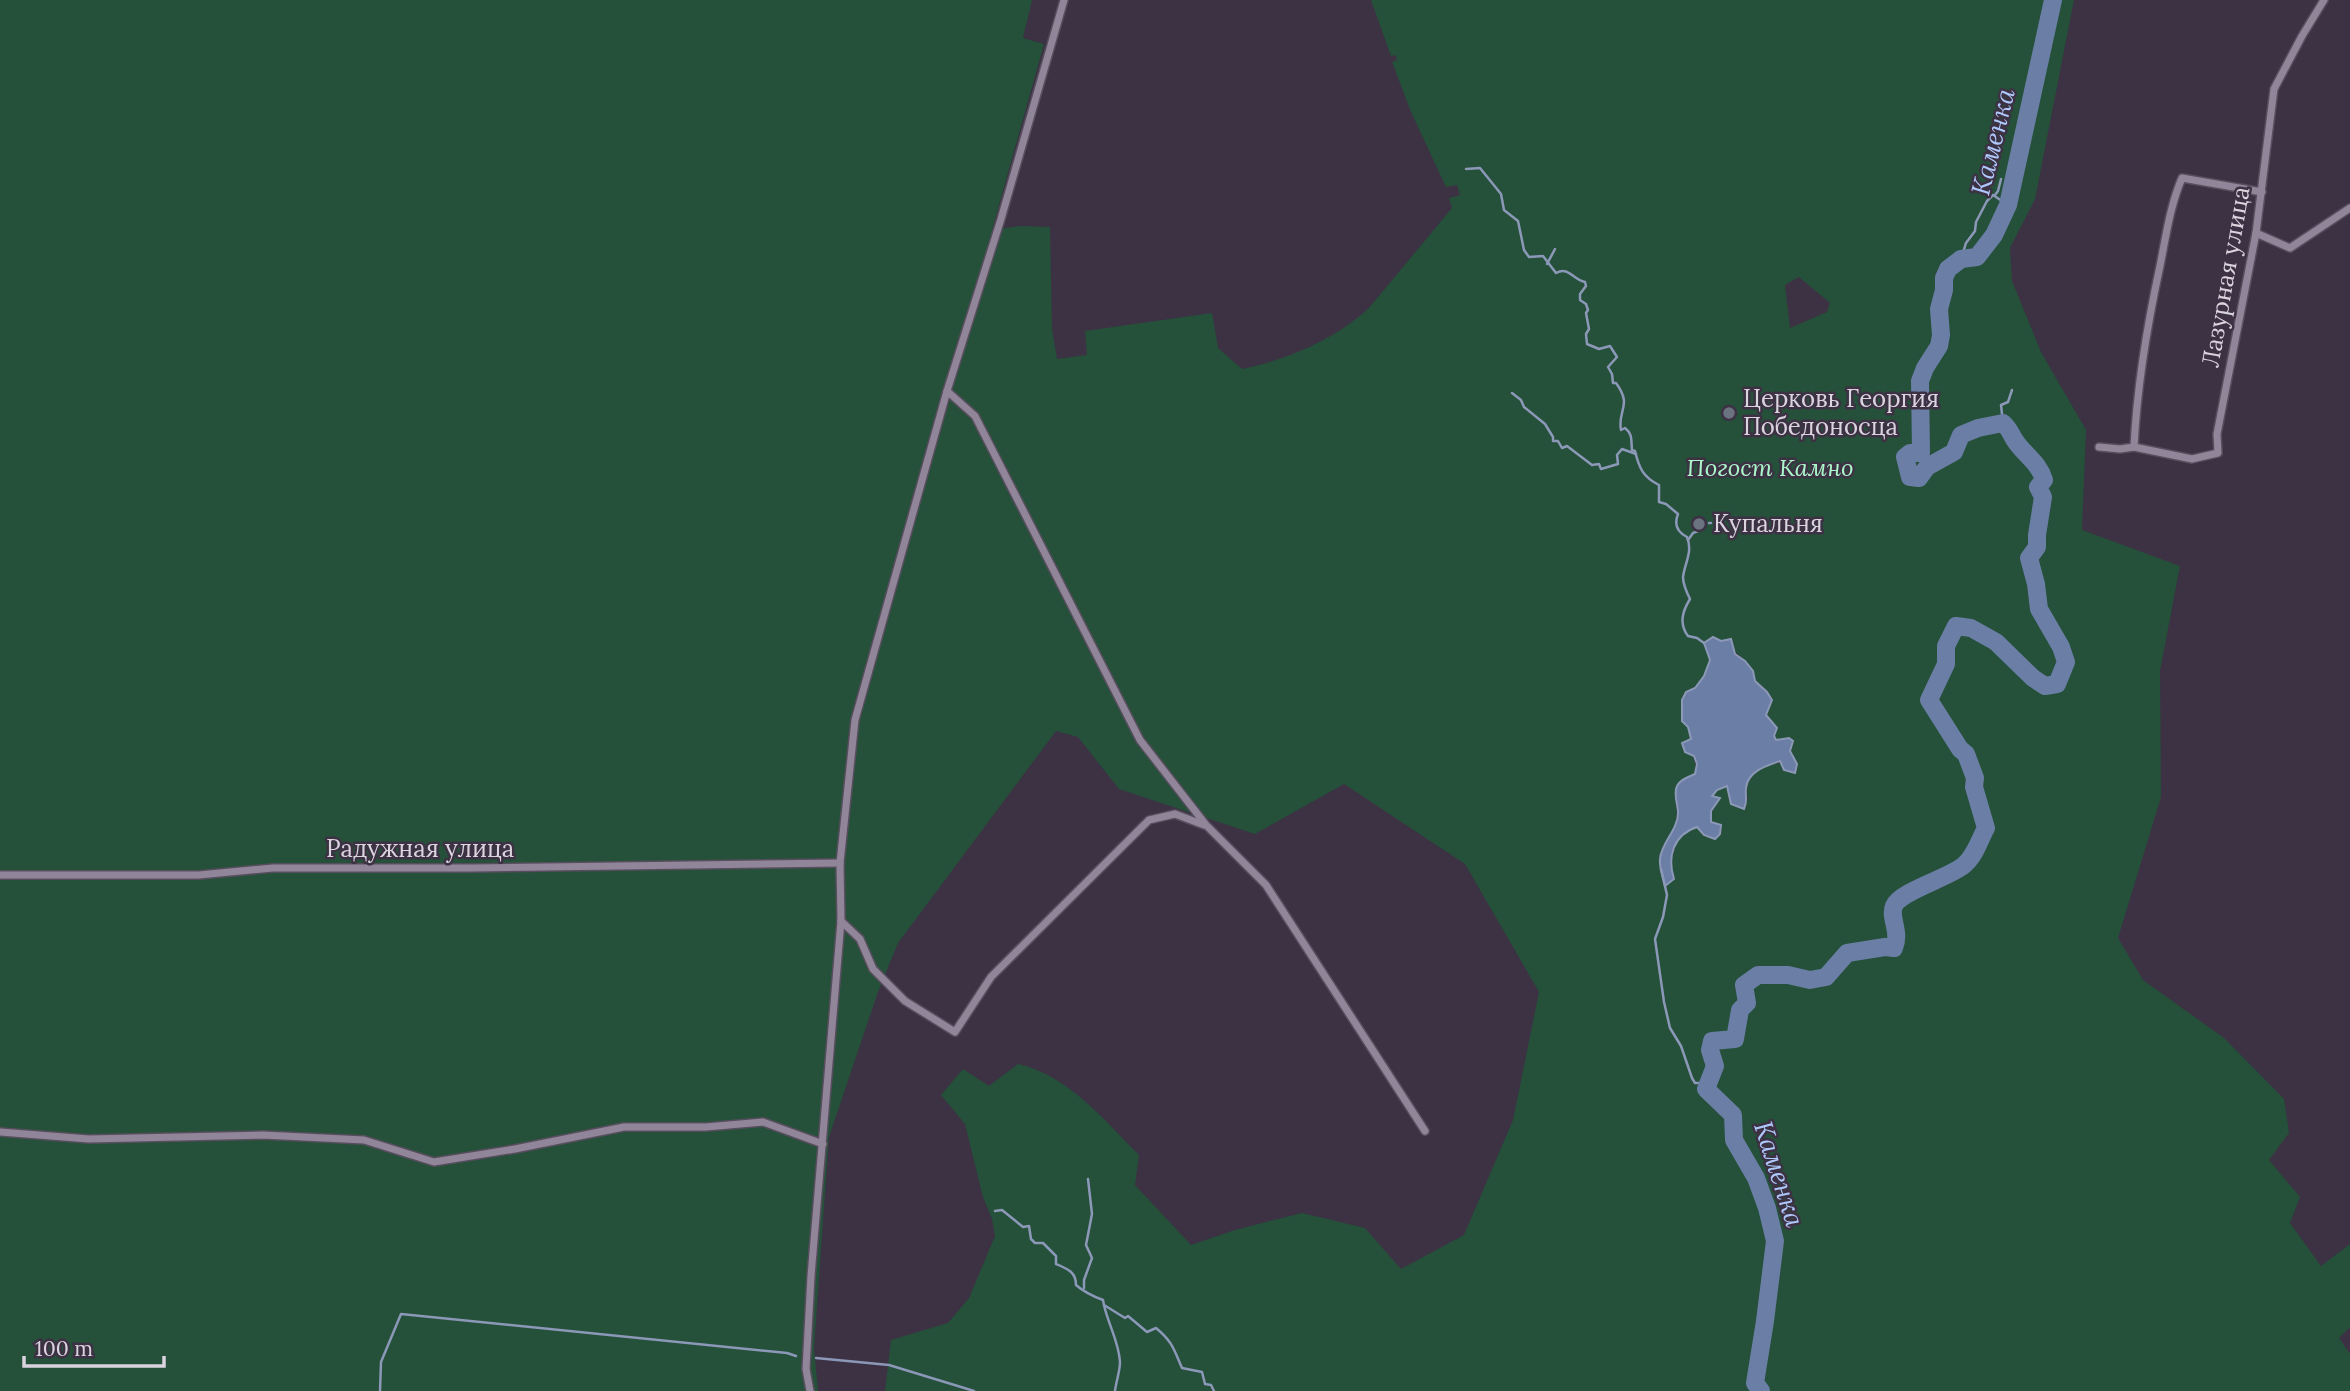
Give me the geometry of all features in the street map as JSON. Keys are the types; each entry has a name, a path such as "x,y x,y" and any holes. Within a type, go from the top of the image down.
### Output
{"street":[{"path":"810,1391 806,1369 811,1276 841,920 840,863 855,720 947,391 1001,219 1063,0"},
{"name":"Лазурная улица","path":"2099,447 2134,447 2192,459 2218,453 2217,434 2256,233 2274,89 2324,0"},
{"path":"2134,447 2136,409 2149,316 2174,198 2182,178 2262,192"},
{"path":"2256,233 2290,248 2350,208"},
{"path":"947,391 975,416 1140,740 1206,825 1266,886 1425,1131"},
{"path":"841,920 860,939 873,969 905,1001 955,1032 991,977 1149,820 1175,814 1206,825"},
{"name":"Радужная улица","path":"0,875 199,874 273,868 840,863"},
{"path":"0,1132 89,1139 263,1135 364,1140 434,1162 624,1127 706,1127 763,1122 823,1144"}],"green space":[{"name":"Погост Камно","path":"0,0 1032,0 1023,38 1044,44 992,230 1020,226 1050,227 1052,329 1057,359 1087,355 1085,331 1212,313 1218,348 1242,369 1309,347 1355,320 1368,309 1452,208 1449,198 1460,195 1457,185 1446,187 1411,112 1392,62 1397,60 1396,55 1391,56 1371,0 2074,0 2035,199 2010,248 2012,281 2041,352 2086,430 2082,530 2180,566 2160,671 2161,797 2118,938 2143,980 2224,1038 2284,1099 2289,1133 2269,1160 2300,1197 2290,1223 2321,1266 2350,1244 2350,1327 2339,1338 2350,1354 2350,1391 885,1391 891,1340 948,1323 969,1298 995,1236 965,1124 941,1095 963,1069 989,1086 1018,1064 1053,1078 1069,1088 1139,1155 1135,1185 1191,1245 1235,1230 1302,1213 1365,1228 1401,1269 1464,1235 1513,1120 1539,992 1465,864 1344,784 1255,834 1119,789 1078,737 1056,731 898,943 878,992 829,1137 814,1348 818,1391 0,1391","holes":["1799,277 1830,303 1827,312 1790,328 1785,285","1721,641 1745,661 1752,669 1756,681 1767,692 1766,715 1777,728 1774,736 1776,740 1789,738 1789,751 1796,764 1768,765 1760,769 1749,781 1748,800 1729,793 1727,785 1717,790 1711,796 1720,799 1711,811 1711,822 1688,830 1677,840 1665,885 1662,849 1675,826 1676,800 1692,778 1696,766 1683,743 1691,739 1688,727 1682,721 1682,700 1686,692 1695,688 1704,676 1711,660 1704,642"]}],"water":[{"path":"1713,637 1721,641 1731,639 1735,654 1745,661 1753,671 1755,681 1767,692 1772,700 1766,715 1777,728 1774,736 1776,740 1789,738 1793,741 1790,751 1797,764 1795,773 1784,770 1780,761 1754,773 1747,782 1744,809 1731,804 1727,786 1717,790 1712,796 1720,798 1711,811 1711,822 1721,825 1720,834 1715,839 1704,835 1697,827 1682,835 1672,855 1674,879 1665,886 1660,859 1677,819 1676,789 1685,778 1695,774 1697,764 1694,756 1685,752 1682,743 1691,739 1688,727 1682,721 1682,700 1686,692 1695,688 1704,676 1710,660 1704,643"}],"waterway":[{"name":"Каменка","path":"1761,1391 1755,1383 1775,1241 1756,1178 1734,1140 1733,1115 1706,1089 1715,1066 1710,1050 1712,1041 1735,1039 1740,1010 1747,1003 1744,985 1758,975 1788,975 1810,980 1826,977 1847,953 1894,948 1896,936 1893,911 1898,900 1957,870 1974,853 1986,828 1974,787 1975,778 1966,754 1960,749 1929,700 1946,664 1946,646 1956,626 1971,628 1996,642 2045,686 2057,684 2066,662 2061,647 2039,609 2029,558 2037,547 2043,497 2038,487 2044,480 2039,469 2007,428 2003,423 1961,435 1954,452 1927,467 1919,478 1910,477 1905,457 1910,453 1921,453 1920,381 1939,346 1939,309 1944,278 1948,269 1961,259 1977,257 1994,235 2008,205 2053,0"},
{"path":"1466,169 1480,168 1501,194 1504,210 1518,221 1524,250 1529,257 1543,256 1556,273 1568,272 1585,282 1580,300 1586,304 1588,310 1587,344 1599,349 1610,346 1617,357 1608,367 1613,383 1616,383 1623,397 1621,430 1625,428 1629,433 1632,450 1635,451 1642,471 1659,485 1659,502 1678,514 1677,527 1689,542 1683,577 1690,599 1683,613 1683,622 1688,636 1704,643"},
{"path":"1995,195 2001,179"},
{"path":"1961,259 1987,201 1993,195 2008,205"},
{"path":"1547,264 1555,249"},
{"path":"2003,423 2001,405 2008,402 2012,390"},
{"path":"1512,393 1545,424 1553,441 1558,441 1562,448 1567,446 1592,465 1599,464 1601,469 1618,464 1617,455 1622,449 1636,454"},
{"path":"1688,540 1698,531 1700,525 1706,524"},
{"path":"1661,869 1667,895 1655,939 1664,1002 1670,1028 1681,1046 1692,1078 1706,1089"},
{"path":"1084,1288 1092,1258 1086,1245 1092,1214 1088,1179"},
{"path":"995,1211 1002,1210 1023,1227 1029,1226 1031,1239 1035,1243 1043,1243 1056,1256 1056,1264 1070,1272 1075,1277 1076,1285 1082,1290 1103,1300 1104,1305 1125,1318 1128,1316 1147,1332 1156,1328 1170,1342 1182,1368 1202,1372 1205,1384 1211,1385 1214,1391"},
{"path":"1104,1305 1119,1355 1115,1391"},
{"path":"380,1391 381,1362 401,1314 796,1356"},
{"path":"816,1358 889,1365 974,1391"}],"place":[{"name":"Церковь Георгия Победоносца","path":"1729,413"},
{"name":"Купальня","path":"1699,524"}]}
